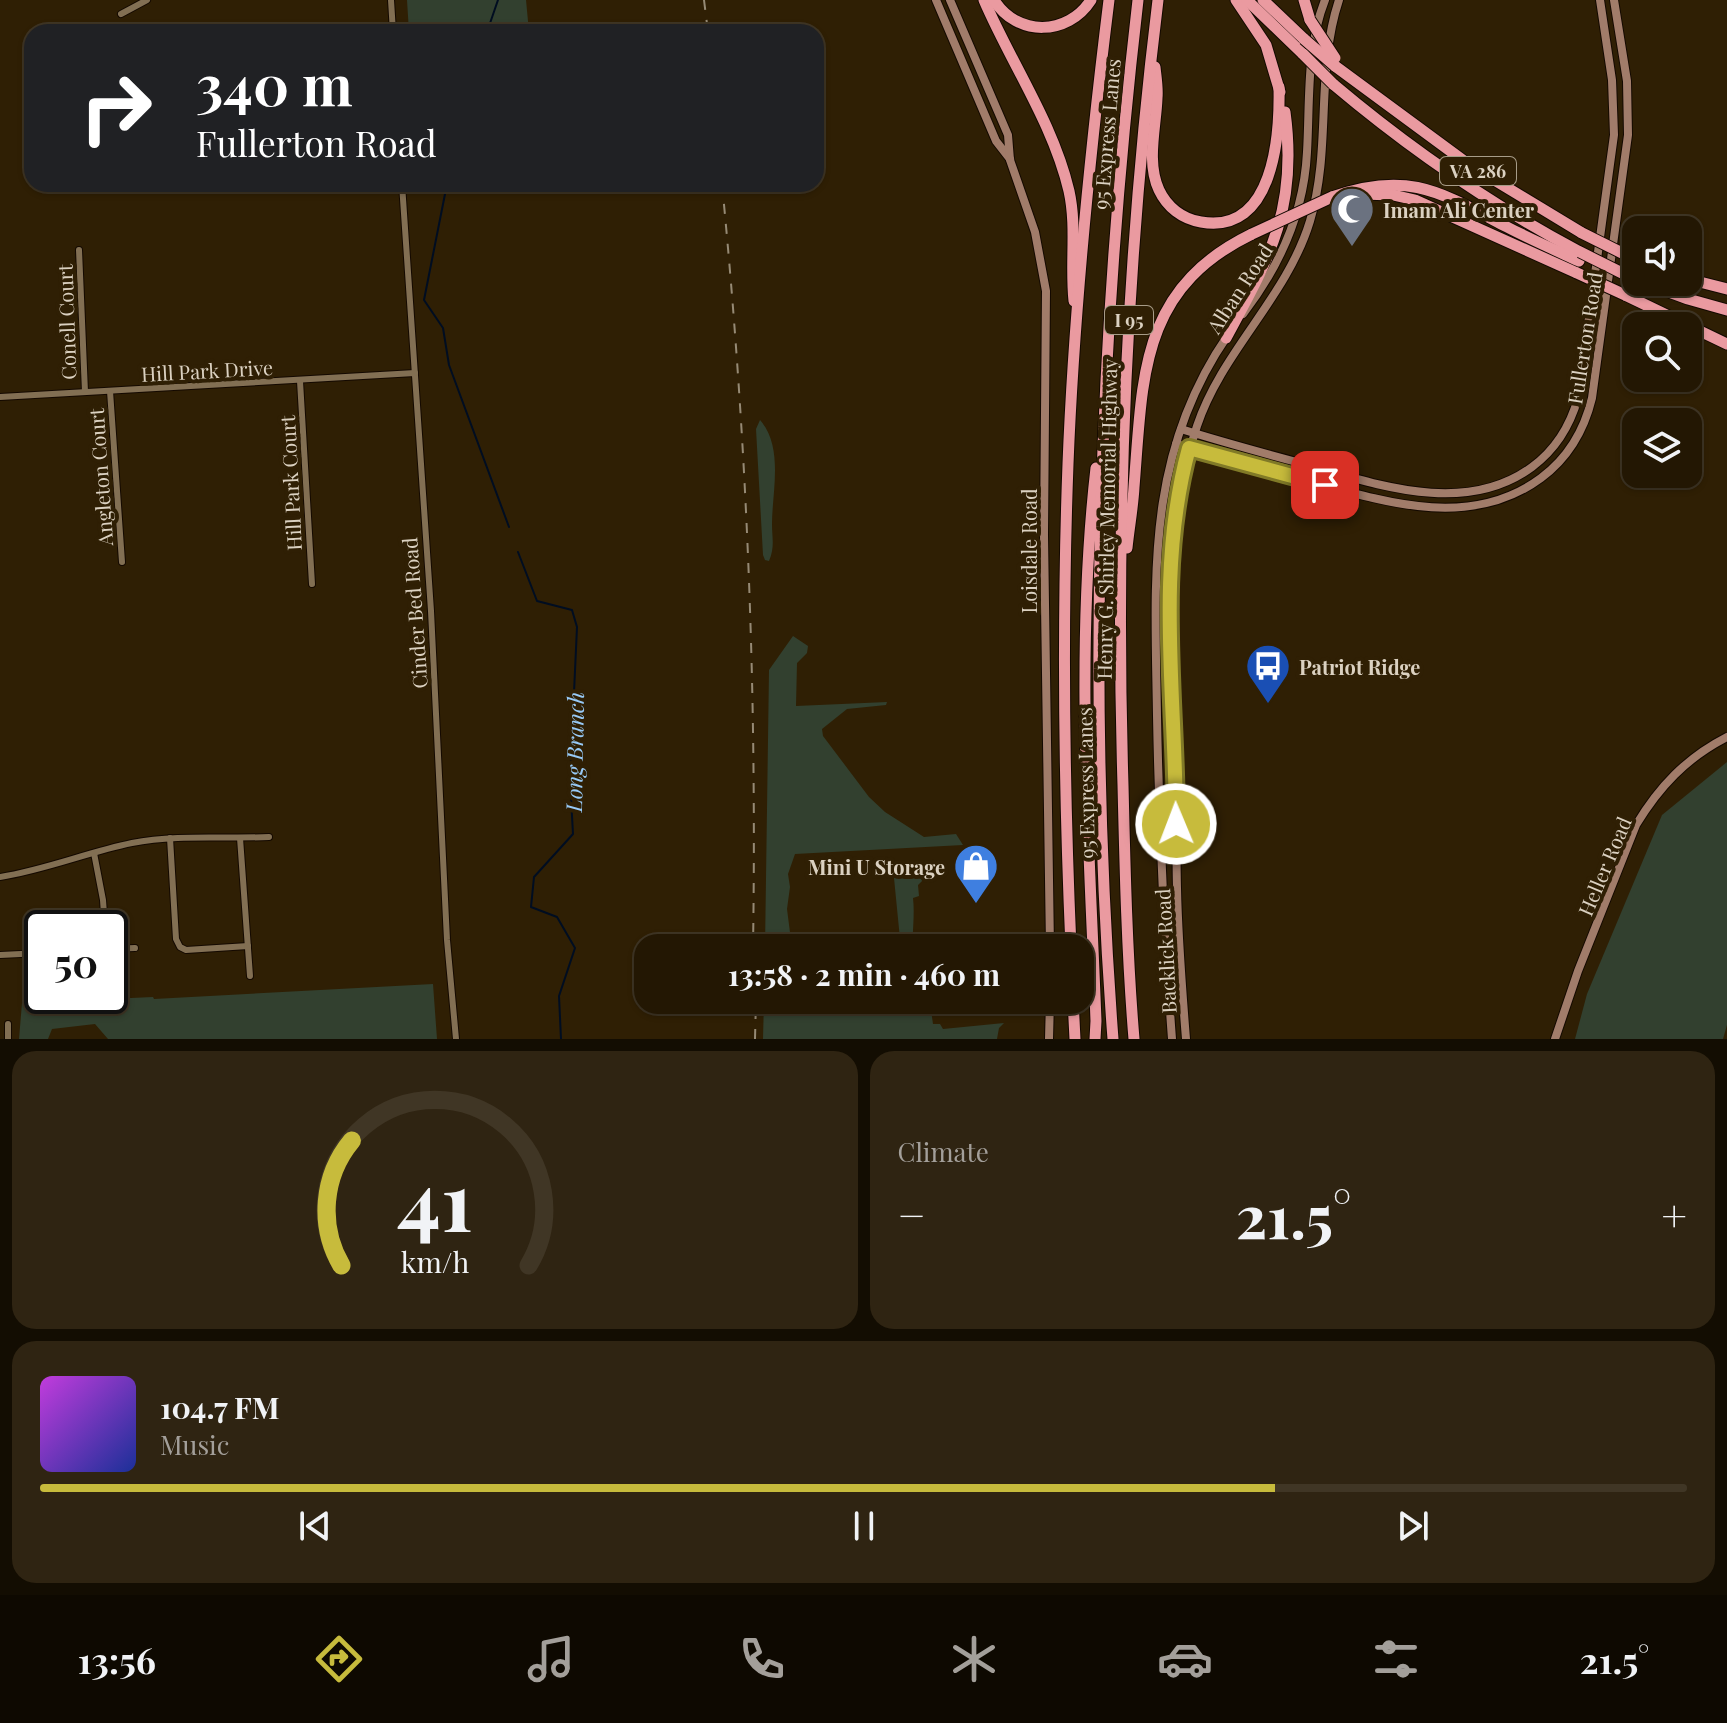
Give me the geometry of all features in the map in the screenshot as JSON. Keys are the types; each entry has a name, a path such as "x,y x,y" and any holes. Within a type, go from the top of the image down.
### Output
{"highway":[{"path":"984,0 1054,144 1066,180 1073,221 1072,275 1077,331"},
{"path":"994,0 1015,21 1041,28 1067,22 1091,0"},
{"name":"Henry G. Shirley Memorial Highway","path":"1070,934 1066,849 1068,462 1090,179 1109,0"},
{"name":"95 Express Lanes","path":"1113,1039 1108,968 1101,708 1101,528 1106,389 1120,173 1138,0"},
{"name":"Henry G. Shirley Memorial Highway","path":"1134,1039 1120,720 1120,600 1129,326 1158,0"},
{"path":"1226,338 1265,266 1282,218 1289,163 1286,118 1266,45 1236,0"},
{"name":"VA 286","path":"1247,0 1307,54 1333,84 1439,167 1578,262 1622,275"},
{"name":"VA 286","path":"1263,0 1332,63 1491,180 1622,253"},
{"path":"1304,0 1310,20 1332,63"},
{"path":"1153,41 1158,94 1153,145 1156,182 1166,203 1189,219 1208,223 1227,221 1246,211 1260,195 1277,142 1279,87"},
{"path":"1120,600 1134,486 1140,403 1155,336 1175,297 1194,272 1217,253 1308,209 1331,200 1364,194 1400,196 1578,262 1625,295 1727,344"},
{"path":"1702,283 1727,289"},
{"path":"1680,296 1727,310"},
{"path":"1688,299 1727,318"},
{"path":"1095,1039 1086,632 1092,509 1106,389"},
{"path":"1074,1014 1075,1039"}],"main road":[{"name":"Loisdale Road","path":"936,0 996,141 1010,160"},
{"name":"Loisdale Road","path":"950,0 1008,135 1010,160 1035,232 1047,309 1044,535 1050,934"},
{"name":"Alban Road","path":"1176,444 1201,381 1226,338 1259,292 1294,228 1306,169 1307,54 1325,0"},
{"name":"Alban Road","path":"1194,433 1216,382 1281,284 1310,222 1322,158 1332,63 1330,28 1339,0"},
{"name":"Fullerton Road","path":"1181,429 1372,483 1429,493 1470,492 1498,485 1527,471 1548,454 1569,423 1578,398 1612,149 1613,93 1600,0"},
{"name":"Fullerton Road","path":"1176,444 1375,499 1442,508 1480,505 1509,497 1535,482 1561,461 1578,438 1592,398 1627,147 1628,91 1614,0"},
{"name":"Backlick Road","path":"1186,1039 1178,928 1168,603 1175,516 1194,433"},
{"name":"Backlick Road","path":"1172,1039 1160,852 1154,584 1162,502 1176,444"},
{"name":"Heller Road","path":"1555,1039 1578,971 1636,825 1656,795 1679,769 1698,753 1727,737"},
{"path":"1049,1039 1050,1014"}],"street":[{"path":"121,14 147,0"},
{"path":"391,0 392,24"},
{"name":"Cinder Bed Road","path":"403,192 431,611 447,940 456,1039"},
{"name":"Conell Court","path":"79,250 85,392"},
{"name":"Hill Park Drive","path":"0,397 415,373"},
{"name":"Hill Park Court","path":"300,381 312,584"},
{"name":"Angleton Court","path":"110,391 122,562"},
{"path":"0,877 132,843 170,838 269,837"},
{"path":"170,838 176,939 180,947 186,950 248,946"},
{"path":"240,838 250,976"},
{"path":"94,853 104,910"},
{"path":"128,948 135,948"},
{"path":"0,955 24,954"},
{"path":"8,1024 8,1039"}],"green space":[{"path":"407,0 526,0 528,24 408,24"},
{"path":"760,420 772,443 774,456 773,547 769,561 763,555 756,429"},
{"path":"793,636 808,646 807,653 797,663 796,706 887,702 886,705 847,709 822,729 823,736 869,797 885,812 924,837 956,834 963,845 795,854 788,874 790,934 765,934 769,670"},
{"path":"1727,762 1727,1025 1723,1039 1575,1039 1587,994 1662,815"},
{"path":"910,863 921,865 925,870 924,879 918,885 919,896 913,898 913,934 900,934 894,878 896,870"},
{"path":"433,984 437,1039 108,1039 95,1024 52,1029 48,1039 19,1039 22,1003 24,1014 128,1014 128,998"},
{"path":"764,1014 932,1014 933,1024 940,1024 943,1029 1004,1023 999,1028 997,1039 763,1039"}],"waterway":[{"name":"Long Branch","path":"490,24 498,0"},
{"name":"Long Branch","path":"445,192 424,300 443,328 449,365 509,527"},
{"name":"Long Branch","path":"518,552 537,601 572,610 577,627 570,780 573,834 534,877 531,907 557,917 575,948 559,996 561,1039"}],"railway":[{"path":"704,0 707,24"},
{"path":"723,192 744,470 752,661 753,934"},
{"path":"755,1039 756,1014"}],"place":[{"name":"Imam Ali Center","path":"1352,248"},
{"name":"Patriot Ridge","path":"1268,705"},
{"name":"Mini U Storage","path":"976,905"}],"route":[{"path":"1176,824 1169,586 1175,516 1189,448 1325,485"}]}
